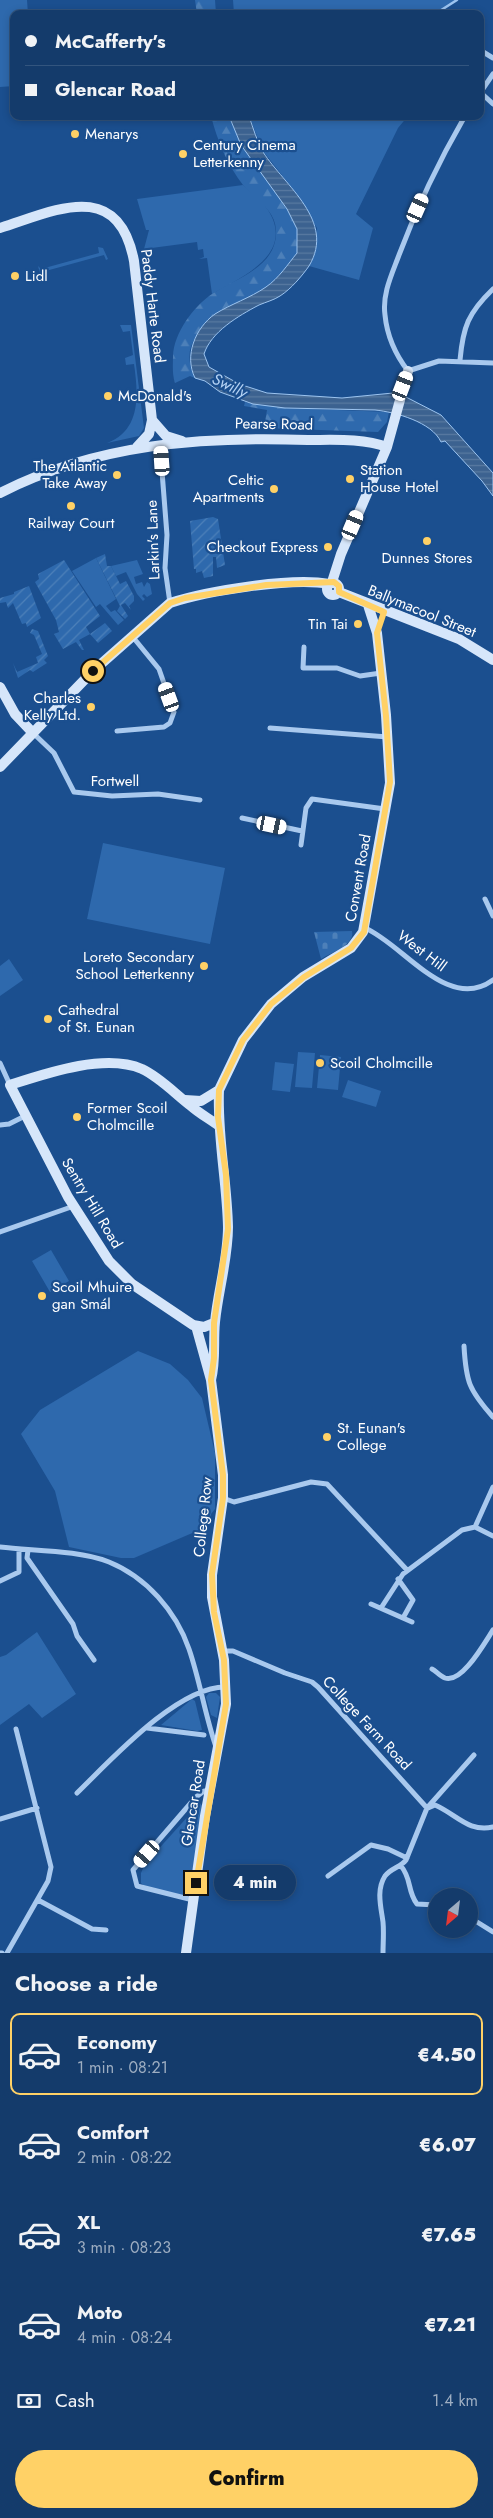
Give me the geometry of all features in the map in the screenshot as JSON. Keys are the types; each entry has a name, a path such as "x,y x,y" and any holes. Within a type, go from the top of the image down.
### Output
{"street":[{"path":"484,86 493,74"},
{"path":"408,370 397,357 391,342 385,315 386,295 412,221 462,120"},
{"name":"Paddy Harte Road","path":"0,228 58,208 72,206 89,207 100,211 121,227 128,238 134,261 152,420"},
{"path":"460,360 462,338 468,318 475,307 493,289"},
{"path":"408,370 439,361 460,360 493,364"},
{"path":"0,767 32,732 131,635 170,603 185,598 266,585 331,583 341,554 387,447 408,370"},
{"path":"152,420 166,436 186,442"},
{"path":"137,447 149,434 152,420"},
{"name":"Pearse Road","path":"0,493 44,473 137,447 251,438 361,442 387,447"},
{"name":"Larkin's Lane","path":"160,446 167,535 165,568 170,603"},
{"name":"Ballymacool Street","path":"331,583 327,587 328,593 334,595 339,592 384,612 459,639 493,660"},
{"path":"368,605 377,633"},
{"path":"377,633 384,612"},
{"name":"Convent Road","path":"219,1090 243,1040 271,1004 304,977 351,948 361,938 365,928 390,782 388,737 377,633"},
{"path":"117,731 164,727 170,723 174,712 158,668 131,635"},
{"path":"304,646 303,668 337,668 360,676 381,673"},
{"path":"0,687 15,714 32,732"},
{"path":"270,728 388,737"},
{"name":"Fortwell","path":"32,732 54,753 74,792 112,796 153,794 200,800"},
{"path":"301,845 306,808 312,799 385,809"},
{"path":"242,818 302,831"},
{"path":"485,899 493,916"},
{"name":"West Hill","path":"365,928 382,936 448,986 472,989 493,980"},
{"name":"Sentry Hill Road","path":"0,1063 25,1116 74,1206 121,1276 196,1326"},
{"path":"10,1085 65,1069 108,1064 128,1065 154,1076 219,1126"},
{"path":"184,1100 201,1101 219,1090"},
{"name":"College Row","path":"211,1380 214,1358 214,1323 228,1229 226,1175 219,1126 219,1090"},
{"path":"0,1125 9,1124 25,1116"},
{"path":"0,1232 74,1206"},
{"path":"196,1326 204,1327 214,1323"},
{"name":"College Row","path":"196,1326 211,1380 223,1475 223,1498 212,1574 214,1612 222,1651 226,1687"},
{"path":"464,1346 465,1367 471,1390 493,1418"},
{"path":"223,1498 230,1502 238,1502 311,1482 325,1483 332,1488 407,1570"},
{"path":"475,1527 493,1487"},
{"path":"381,1608 398,1579 407,1570 462,1530 475,1527 493,1536"},
{"path":"0,1547 99,1559 133,1576 163,1602 174,1616 187,1643 217,1750"},
{"path":"0,1581 19,1572 19,1549"},
{"path":"28,1550 27,1558 73,1624 77,1636 94,1660"},
{"path":"398,1579 414,1600 403,1618"},
{"path":"371,1604 412,1622"},
{"path":"432,1669 445,1678 450,1678 467,1668 493,1630"},
{"name":"College Farm Road","path":"222,1651 233,1650 285,1673 312,1682 427,1808"},
{"path":"77,1793 147,1728 189,1697 201,1691 226,1687"},
{"name":"Glencar Road","path":"186,1953 209,1791 223,1723 226,1687"},
{"path":"209,1724 223,1723"},
{"path":"147,1728 204,1735"},
{"path":"7,1953 48,1881 51,1867 37,1808 16,1737 16,1729"},
{"path":"383,1953 383,1921 380,1913 382,1883 389,1872 401,1866 407,1858 427,1808 474,1755"},
{"path":"193,1900 137,1886 133,1870 196,1797 204,1791 209,1791"},
{"path":"427,1808 435,1806 444,1809 472,1827 493,1827"},
{"path":"0,1819 37,1808"},
{"path":"328,1876 371,1845 388,1849 407,1858"},
{"path":"401,1866 409,1876 410,1891 416,1904 428,1905"},
{"path":"38,1900 92,1929 106,1930"},
{"path":"478,1923 493,1932"}],"green space":[{"path":"0,0 27,0 28,10 10,10 10,86 0,87"},
{"path":"195,0 215,0 216,10 196,10"},
{"path":"233,0 457,0 441,10 234,10"},
{"path":"212,120 231,120 241,145 287,209 297,229 297,253 271,283 224,312 199,333 191,346 190,361 195,378 190,376 175,383 173,376 174,347 186,321 205,299 254,270 270,253 275,243 276,230 272,216 264,205 243,185 228,161"},
{"path":"251,120 405,120 398,128 356,214 373,228 359,280 309,266 314,256 317,228 295,192 263,151"},
{"path":"243,185 266,207 275,226 275,239 270,251 262,262 250,272 212,294 207,258 199,259 204,257 203,249 198,250 197,242 144,249 149,230 146,230 137,199"},
{"path":"98,247 103,248 108,259 106,260 104,255 42,272 41,277 38,266 41,269 99,253"},
{"path":"120,325 131,325 144,428 139,436 107,443 127,429 135,409 134,364 126,365 125,358 133,355 130,331 123,332"},
{"path":"245,402 285,408 389,412 387,422 378,432 264,428 267,410 244,406"},
{"path":"213,517 218,519 225,565 217,568 216,557 213,557 213,576 204,578 202,571 196,573 196,569 194,569 190,521"},
{"path":"105,554 107,566 111,566 120,584 126,581 134,596 134,601 129,606 131,610 125,603 121,605 128,616 125,619 117,611 120,606 96,558"},
{"path":"96,558 116,599 106,606 111,612 115,610 124,620 118,625 100,604 96,607 72,571"},
{"path":"64,560 100,616 86,627 90,634 79,640 84,650 76,642 63,649 54,634 59,632 56,620 35,582 39,579 38,574"},
{"path":"137,560 143,574 134,577 136,584 142,582 144,587 147,582 150,584 152,594 147,597 144,594 142,596 145,599 143,601 137,594 126,572 116,576 111,566"},
{"path":"29,586 41,618 27,627 26,623 22,624 13,603 8,608 6,602 0,603 0,598 14,594 14,592"},
{"path":"105,623 112,631 98,643 90,634"},
{"path":"32,629 38,631 48,656 44,660 47,663 33,672 30,670 18,678 13,663 17,672 38,663 36,657 42,654 34,635 30,633"},
{"path":"103,843 225,868 210,944 87,919"},
{"path":"352,931 352,936 346,944 321,959 314,932"},
{"path":"9,959 23,980 0,996 0,966"},
{"path":"298,1052 315,1053 312,1088 295,1087"},
{"path":"320,1055 341,1057 338,1090 317,1088"},
{"path":"275,1062 294,1064 290,1092 272,1090"},
{"path":"348,1080 381,1091 376,1107 342,1097"},
{"path":"51,1250 69,1281 50,1292 32,1261"},
{"path":"138,1351 170,1364 188,1380 202,1398 215,1453 215,1509 211,1514 211,1525 134,1558 121,1558 69,1547 55,1491 21,1434 40,1410"},
{"path":"37,1632 76,1694 42,1718 29,1704 0,1725 0,1657 6,1655"},
{"path":"209,1693 216,1693 220,1697 217,1718 211,1715 206,1697"},
{"path":"192,1699 195,1701 202,1730 197,1731 161,1725"},
{"path":"200,1803 204,1808 189,1894 185,1897 145,1887 141,1883 141,1873 145,1864"}],"water":[{"name":"Swilly","path":"231,120 250,120 263,152 294,191 312,219 316,234 316,250 309,266 288,290 243,314 219,332 204,354 209,367 239,384 267,393 342,398 393,393 404,396 441,415 493,473 493,496 482,481 445,441 441,442 430,429 412,419 375,410 285,408 253,404 220,392 205,381 195,378 192,370 191,352 193,343 202,327 215,314 266,287 283,271 297,253 297,229 287,209 241,145"}],"waterway":[{"path":"441,10 457,0"}],"place":[{"name":"Menarys","path":"75,134"},
{"name":"Century Cinema Letterkenny","path":"183,154"},
{"name":"Lidl","path":"15,276"},
{"name":"McDonald's","path":"108,396"},
{"name":"The Atlantic Take Away","path":"117,475"},
{"name":"Station House Hotel","path":"350,479"},
{"name":"Celtic Apartments","path":"274,489"},
{"name":"Railway Court","path":"71,506"},
{"name":"Dunnes Stores","path":"427,541"},
{"name":"Checkout Express","path":"328,547"},
{"name":"Tin Tai","path":"358,624"},
{"name":"Charles Kelly Ltd.","path":"91,707"},
{"name":"Loreto Secondary School Letterkenny","path":"204,966"},
{"name":"Cathedral of St. Eunan","path":"48,1019"},
{"name":"Scoil Cholmcille","path":"320,1063"},
{"name":"Former Scoil Cholmcille","path":"77,1117"},
{"name":"Scoil Mhuire gan Smál","path":"42,1296"},
{"name":"St. Eunan's College","path":"327,1437"}],"route":[{"path":"93,671 164,607 185,598 266,585 321,582 329,584 334,582 339,586 339,592 384,612 377,633 386,716 390,782 364,932 351,948 304,977 259,1016 228,1067 219,1090 218,1117 226,1175 228,1229 214,1323 214,1358 211,1380 223,1475 223,1498 212,1574 212,1597 224,1660 226,1704 209,1791 196,1883"}]}
